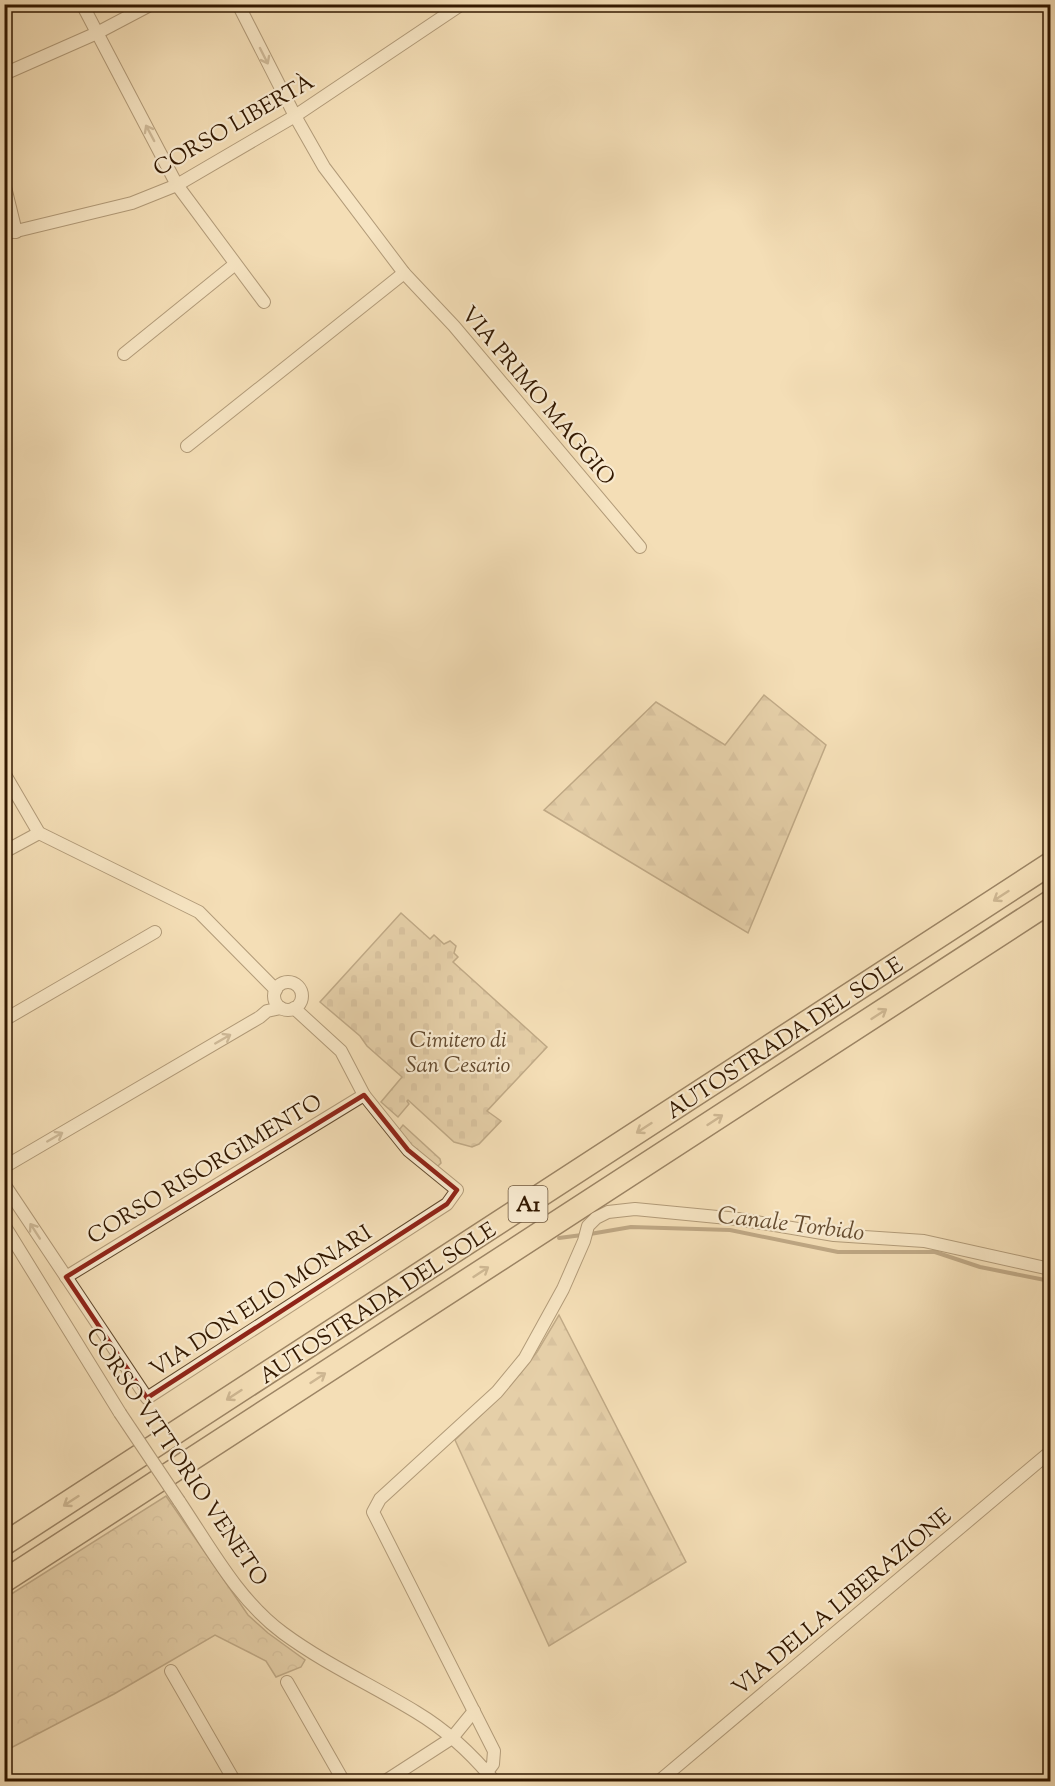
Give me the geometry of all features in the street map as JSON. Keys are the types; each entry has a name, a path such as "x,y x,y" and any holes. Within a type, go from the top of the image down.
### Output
{"highway":[{"name":"AUTOSTRADA DEL SOLE","path":"4,1544 1050,864"},
{"name":"AUTOSTRADA DEL SOLE","path":"4,1581 1050,902"}],"street":[{"path":"82,4 177,185 234,265 264,302"},
{"path":"4,74 97,33 152,4"},
{"name":"VIA PRIMO MAGGIO","path":"238,4 295,116 324,167 404,273 454,326 640,547"},
{"name":"CORSO LIBERTÀ","path":"10,233 132,203 177,185 295,116 462,4"},
{"path":"4,183 10,233"},
{"path":"124,354 234,265"},
{"path":"187,446 404,273"},
{"path":"4,773 39,833 177,899 199,912 276,990"},
{"path":"4,852 39,833"},
{"path":"4,1020 156,932"},
{"path":"4,1167 267,1011 288,1008 301,998 301,994 296,985 287,982 276,990 274,998 288,1008 341,1051 364,1095"},
{"name":"VIA DON ELIO MONARI","path":"4,1184 147,1398 447,1204 457,1190 408,1150 364,1095"},
{"name":"CORSO RISORGIMENTO","path":"66,1277 364,1095"},
{"path":"491,1777 494,1751 374,1512 380,1499 497,1392 525,1358 563,1288 584,1241 588,1226 596,1218 608,1212 635,1209 738,1219 834,1234 924,1241 1050,1269"},
{"name":"CORSO VITTORIO VENETO","path":"4,1226 120,1413 241,1592 260,1614 319,1658 418,1713 452,1738 491,1777"},
{"name":"VIA DELLA LIBERAZIONE","path":"658,1782 1050,1452"},
{"path":"171,1671 235,1782"},
{"path":"287,1682 344,1782"},
{"path":"384,1782 452,1738 474,1711"}],"highlighted area":[{"path":"364,1095 408,1150 457,1190 447,1204 147,1398 66,1277"}],"green space":[{"path":"764,695 826,745 748,933 544,810 656,702 725,745"},
{"name":"Cimitero di San Cesario","path":"401,913 430,939 434,935 444,944 450,941 456,946 454,953 458,957 453,962 547,1047 487,1111 501,1121 479,1144 472,1147 454,1142 408,1100 409,1104 398,1117 381,1102 402,1077 367,1046 360,1036 320,1002"},
{"path":"403,1125 440,1159 441,1163 438,1166 433,1165 404,1139 399,1130"},
{"path":"559,1315 686,1562 549,1646 455,1440 500,1397 537,1352"},
{"path":"166,1496 248,1615 305,1660 301,1667 276,1677 266,1661 215,1635 114,1694 5,1751 5,1598"}],"waterway":[{"name":"Canale Torbido","path":"590,1234 631,1227 730,1230 838,1252 935,1252 980,1267 1050,1281"},
{"name":"Canale Torbido","path":"559,1238 582,1235"}]}
